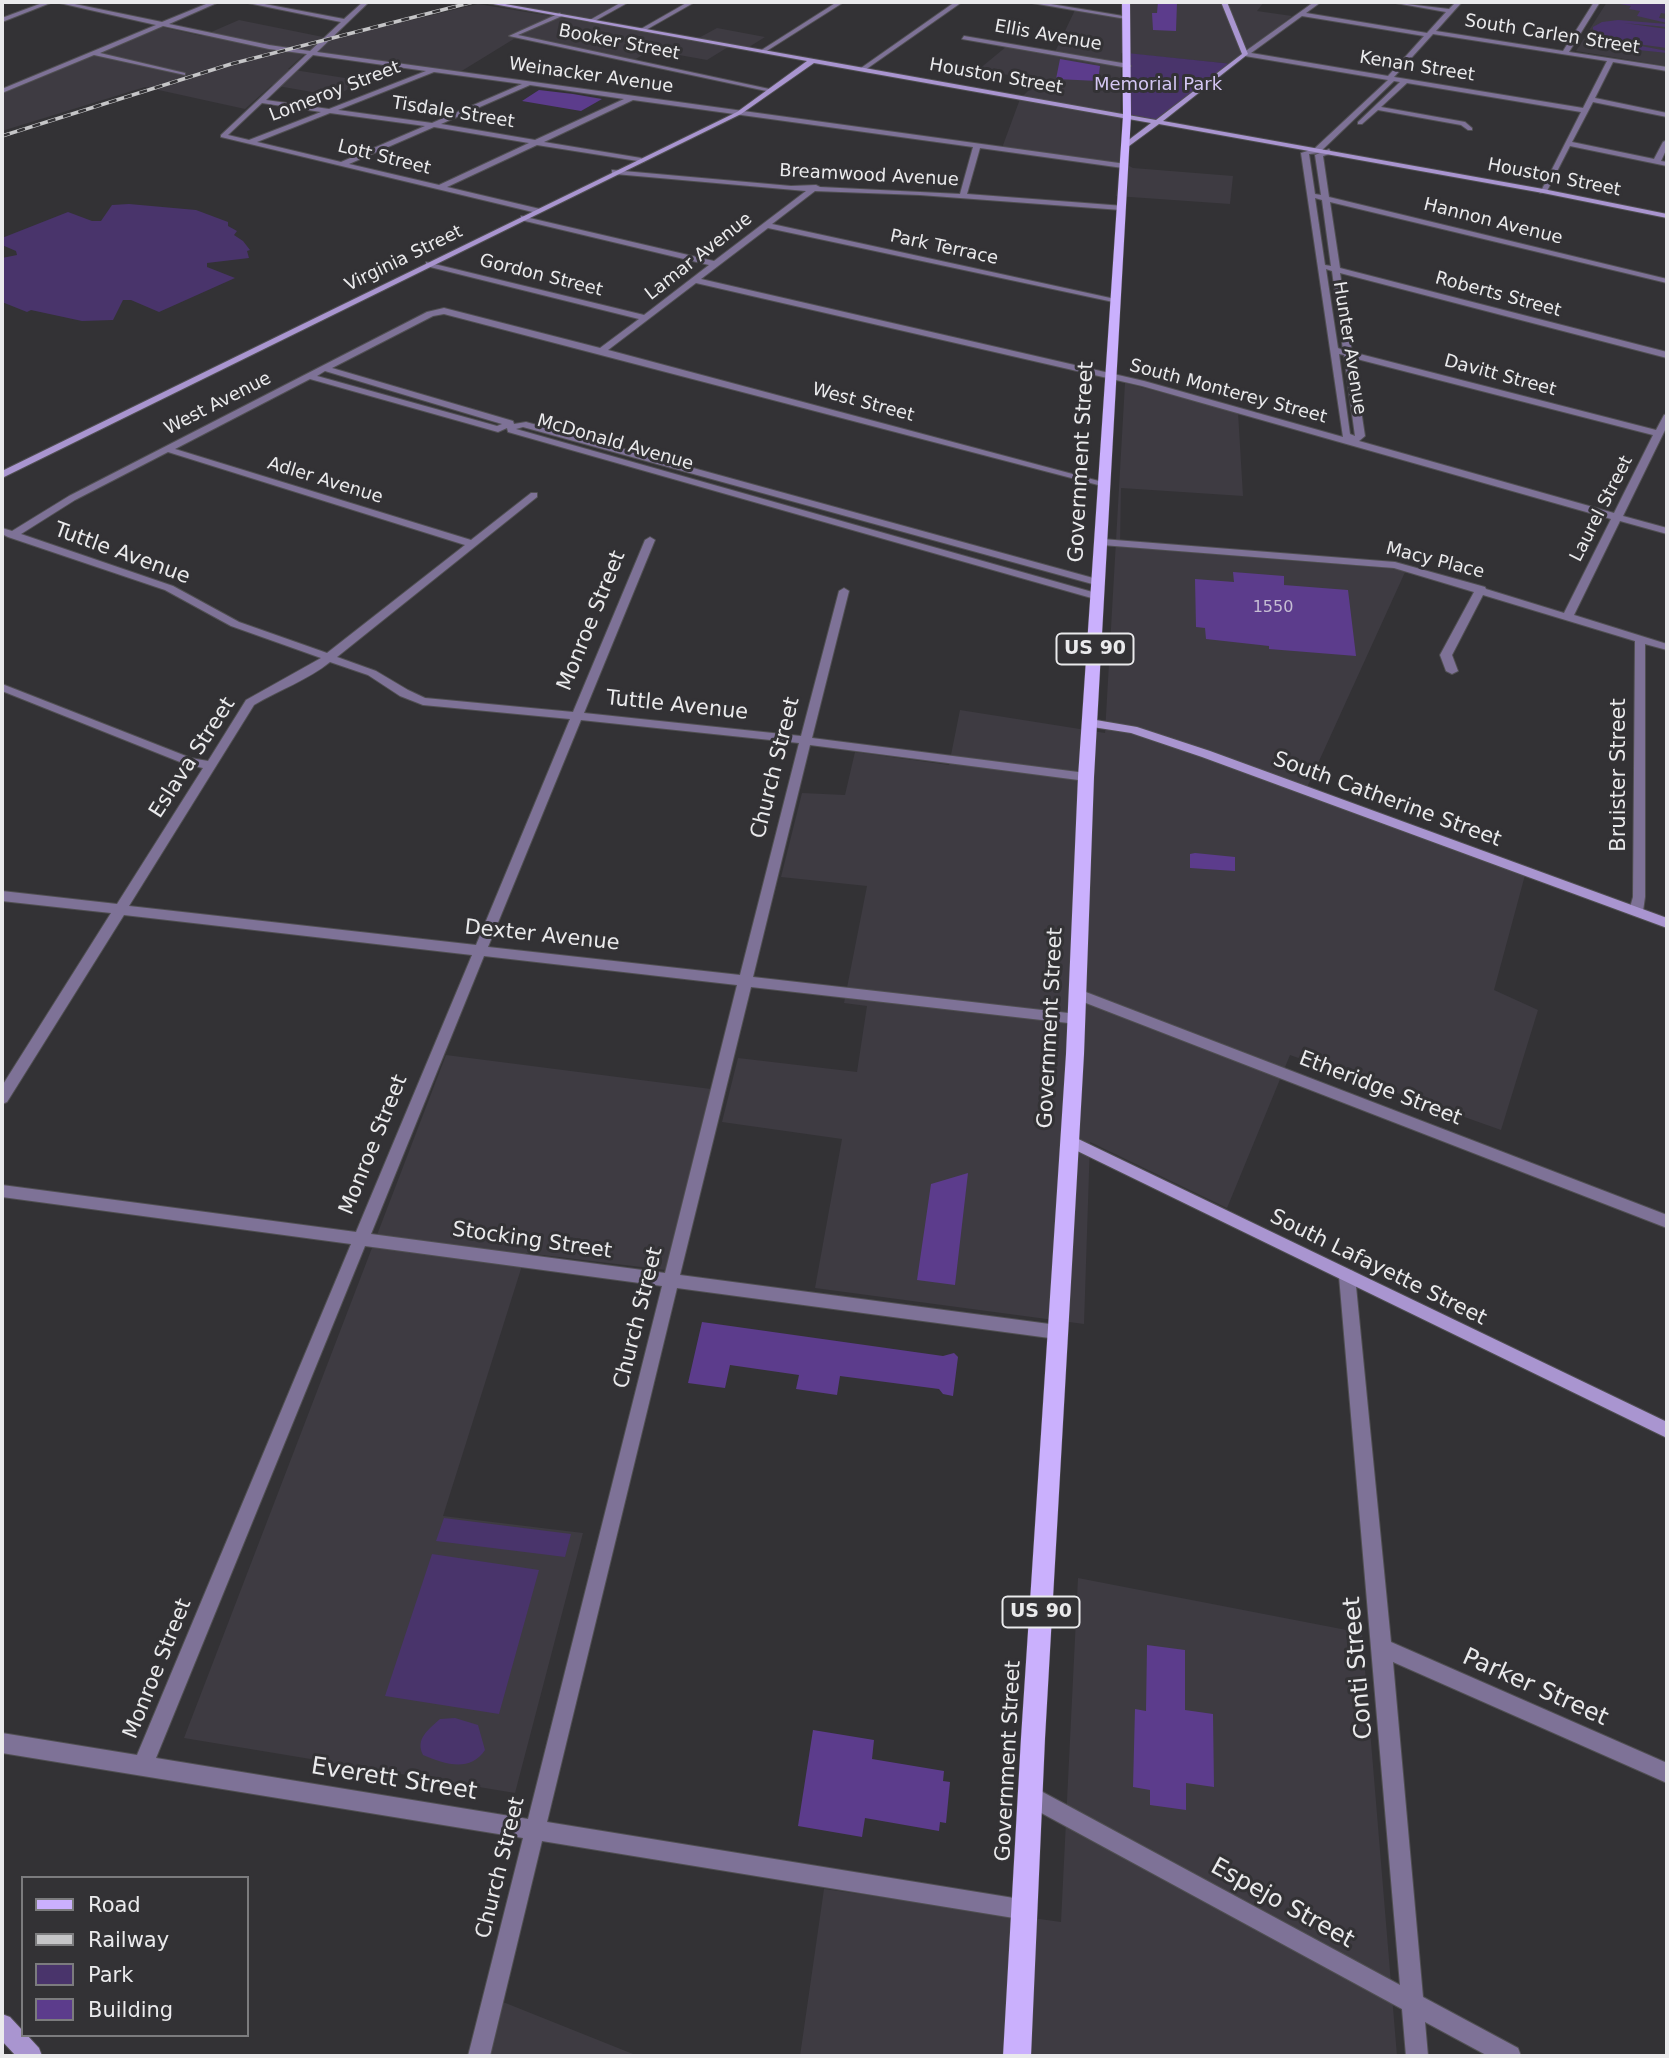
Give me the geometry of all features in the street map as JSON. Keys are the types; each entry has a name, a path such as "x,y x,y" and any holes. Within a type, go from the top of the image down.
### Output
{"main road":[{"name":"Government Street","path":"1017,2056 1077,1019 1090,723 1128,116 1126,2"}],"street":[{"path":"2,20 50,2"},
{"name":"Weinacker Avenue","path":"58,2 269,47 1123,166"},
{"path":"2,91 216,2"},
{"path":"246,2 344,21"},
{"path":"260,101 366,2"},
{"name":"Houston Street","path":"485,2 1543,191 1667,216"},
{"path":"591,20 626,2"},
{"path":"642,30 692,2"},
{"path":"750,49 826,2"},
{"path":"763,51 841,2"},
{"path":"863,69 958,2"},
{"path":"1029,2 1126,17"},
{"path":"1224,2 1245,54"},
{"path":"1125,147 1245,54 1318,2"},
{"path":"1393,2 1450,11"},
{"path":"1316,151 1391,81 1459,2"},
{"path":"1565,53 1597,2"},
{"path":"815,8 828,10"},
{"name":"Booker Street","path":"560,15 512,36 771,90"},
{"name":"South Carlen Street","path":"1301,15 1667,69"},
{"name":"Ellis Avenue","path":"964,38 1128,66"},
{"path":"94,53 183,74"},
{"name":"Kenan Street","path":"1245,54 1584,110"},
{"name":"Virginia Street","path":"2,475 739,113 813,60"},
{"path":"1543,191 1611,60"},
{"name":"Lomeroy Street","path":"250,142 432,70"},
{"path":"1350,133 1405,81"},
{"path":"2,82 15,85"},
{"path":"343,164 528,84"},
{"path":"439,188 631,98"},
{"path":"1590,99 1667,115"},
{"name":"Tisdale Street","path":"260,101 432,125 641,160"},
{"name":"Lott Street","path":"260,101 223,136 537,211"},
{"path":"1377,108 1463,122 1470,129"},
{"path":"1328,153 1340,141"},
{"path":"1657,161 1667,142"},
{"path":"1567,143 1667,164"},
{"path":"963,196 977,146"},
{"name":"Hunter Avenue","path":"1316,151 1305,153 1346,435 1353,441 1360,436 1319,155 1328,153"},
{"name":"Breamwood Avenue","path":"615,173 791,188 816,187 1121,208"},
{"name":"Lamar Avenue","path":"608,353 645,318 816,187"},
{"name":"Hannon Avenue","path":"1311,195 1667,281"},
{"path":"524,218 715,264"},
{"name":"Park Terrace","path":"766,225 1115,301"},
{"name":"Gordon Street","path":"429,264 645,318"},
{"name":"Roberts Street","path":"1321,267 1334,268 1667,355"},
{"name":"South Monterey Street","path":"695,280 1111,377 1353,441 1667,531"},
{"name":"West Street","path":"444,311 1105,484"},
{"name":"West Avenue","path":"7,533 323,368 430,314 444,311"},
{"name":"Davitt Street","path":"1332,350 1659,434"},
{"name":"McDonald Avenue","path":"308,376 498,429 510,423 323,368"},
{"name":"Laurel Street","path":"1568,616 1667,417"},
{"name":"McDonald Avenue","path":"523,424 1100,590 510,430 523,424"},
{"name":"Adler Avenue","path":"167,449 473,544"},
{"name":"Eslava Street","path":"2,1098 250,703 330,657 534,495"},
{"name":"Tuttle Avenue","path":"7,533 169,588 235,624 372,673 404,693 423,701 806,740 1087,777"},
{"name":"Monroe Street","path":"142,1767 650,540"},
{"name":"Macy Place","path":"1102,542 1395,565 1667,647"},
{"path":"1452,671 1446,655 1481,589"},
{"name":"Church Street","path":"479,2056 533,1830 673,1281 844,591"},
{"name":"Bruister Street","path":"1636,911 1639,897 1640,638"},
{"path":"2,687 189,761 211,765"},
{"name":"South Catherine Street","path":"1090,723 1133,730 1194,750 1667,923"},
{"name":"Dexter Avenue","path":"2,896 1077,1019"},
{"name":"Etheridge Street","path":"1078,994 1667,1222"},
{"name":"South Lafayette Street","path":"1070,1141 1667,1430"},
{"name":"Stocking Street","path":"2,1191 1057,1332"},
{"name":"Conti Street","path":"1347,1276 1417,2056"},
{"name":"Parker Street","path":"1382,1648 1667,1773"},
{"name":"Everett Street","path":"2,1743 1026,1910"},
{"name":"Espejo Street","path":"1030,1796 1510,2056"},
{"path":"2,2025 32,2056"}],"shaded area":[{"path":"495,2 622,2 590,19"},
{"path":"1121,2 1264,2 1257,11 1292,16 1233,64 1121,53 1120,161 1133,168 1233,176 1230,204 1116,196 1119,164 1002,148 1020,99 1039,80 978,70 1007,46 1054,54 1075,10 1122,17"},
{"path":"1607,2 1667,2 1667,66 1576,51"},
{"path":"478,4 695,40 717,28 765,37 749,47 733,44 707,60 651,50 634,60 517,37 460,72 308,51 288,69 364,81 335,96 272,85 245,109 145,87 2,131 2,94 162,27 202,36 239,20 333,39"},
{"path":"1125,383 1238,412 1243,496 1121,488 1120,547 1406,570 1304,794 1525,875 1494,990 1538,1010 1501,1130 1290,1055 1227,1208 1090,1142 1084,1324 815,1288 842,1139 722,1122 738,1058 857,1072 867,1006 844,1003 867,886 781,877 802,793 845,795 855,752 949,765 960,710 1105,733"},
{"path":"446,1055 711,1089 666,1270 526,1253 443,1516 583,1533 515,1793 184,1738"},
{"path":"1078,1578 1362,1633 1397,2056 800,2056 824,1889 1061,1922"},
{"path":"503,2002 638,2056 487,2056"}],"green space":[{"path":"1609,2 1667,2 1667,14 1661,13 1659,18 1667,19 1667,23 1637,16 1640,11 1629,9 1631,6"},
{"path":"1618,20 1667,24 1667,27 1624,23 1667,29 1667,48 1615,41 1667,53 1618,46 1593,32 1593,27 1602,22"},
{"name":"Memorial Park","path":"1127,53 1233,64 1157,122 1127,116"},
{"path":"112,205 196,210 228,222 228,226 237,231 234,235 250,250 247,251 249,258 207,263 207,267 235,278 159,312 131,300 123,300 113,320 82,321 31,310 27,312 2,302 2,258 17,255 16,251 2,245 2,238 68,212 92,221 101,221"},
{"path":"444,1518 571,1534 565,1557 436,1541"},
{"path":"432,1554 539,1570 499,1714 385,1696"},
{"path":"455,1718 478,1725 485,1750 479,1757 472,1762 456,1764 423,1755 421,1744 427,1731 440,1719"}],"building":[{"path":"1158,2 1177,2 1176,31 1153,30 1152,13 1157,13"},
{"path":"1060,59 1100,66 1098,81 1056,79"},
{"path":"539,90 602,99 581,111 522,101"},
{"path":"1233,572 1284,576 1284,585 1348,590 1356,656 1269,649 1269,646 1206,639 1205,628 1196,627 1195,579 1234,582"},
{"path":"1190,854 1235,857 1235,871 1190,868"},
{"path":"968,1173 955,1285 917,1280 931,1184"},
{"path":"702,1322 943,1356 954,1353 958,1357 953,1396 943,1394 939,1389 840,1376 837,1395 796,1389 799,1375 730,1365 725,1388 688,1383"},
{"path":"1147,1645 1185,1650 1185,1710 1213,1714 1214,1787 1186,1783 1186,1810 1150,1805 1150,1790 1133,1787 1135,1709 1146,1711"},
{"path":"813,1730 874,1740 872,1759 944,1771 943,1781 950,1782 946,1823 940,1822 939,1831 865,1818 862,1837 798,1826"}],"railway":[{"path":"2,136 231,64 473,2"}]}
